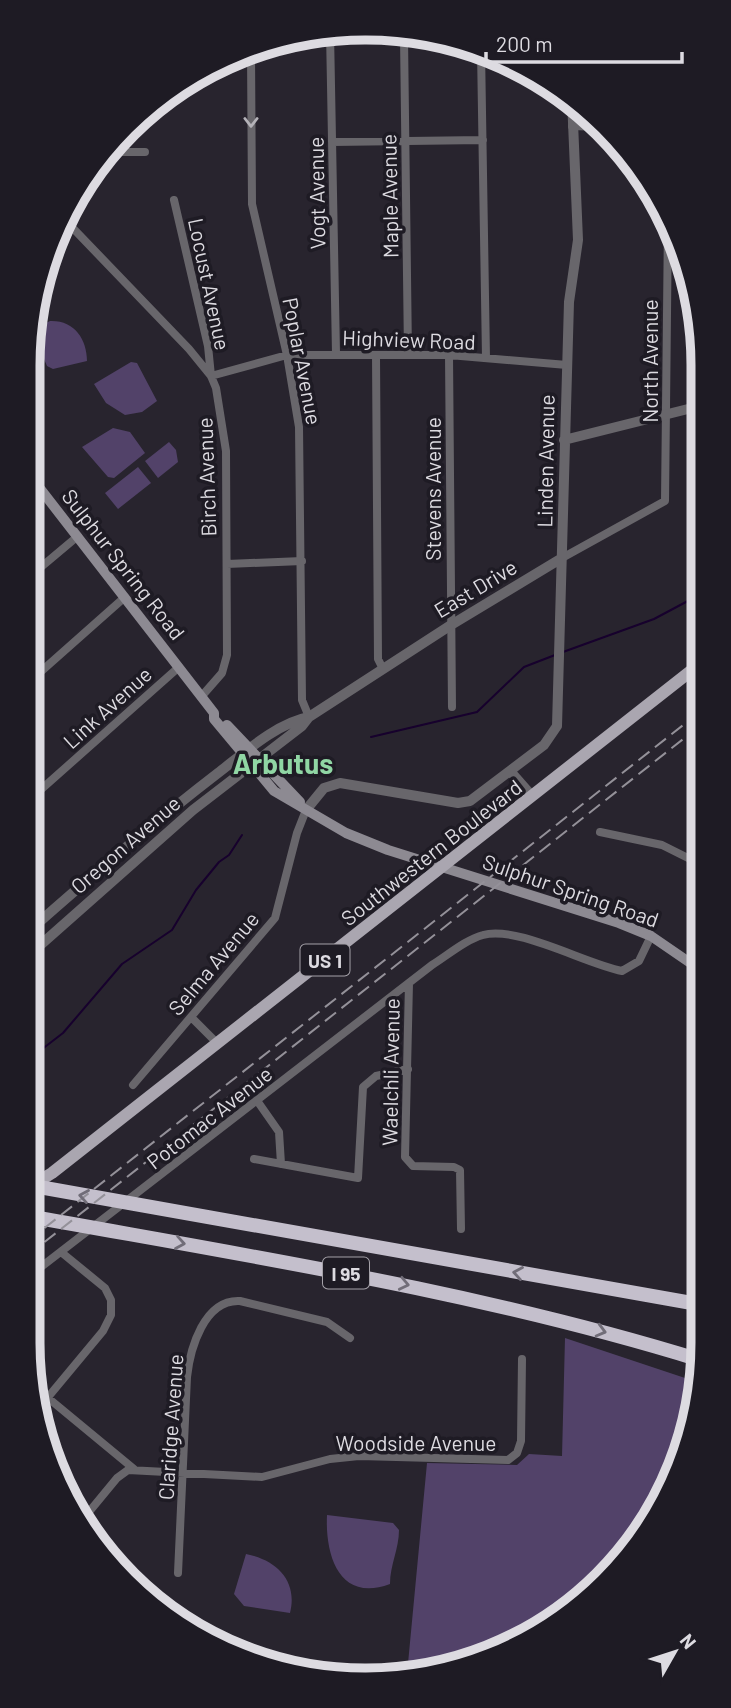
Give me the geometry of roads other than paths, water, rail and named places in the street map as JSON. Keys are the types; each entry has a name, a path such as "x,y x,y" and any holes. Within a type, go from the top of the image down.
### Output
{"highway":[{"name":"I 95","path":"40,1189 691,1303"},
{"name":"I 95","path":"40,1218 404,1284 626,1337 690,1357"},
{"path":"585,1285 691,1297"},
{"path":"626,1337 690,1362"}],"main road":[{"name":"Sulphur Spring Road","path":"40,490 214,713 214,719 254,762 306,810 346,833 376,846 652,936 690,961"},
{"name":"Southwestern Boulevard","path":"40,1186 52,1174 691,671"},
{"name":"Southwestern Boulevard","path":"40,1180 52,1174"}],"street":[{"name":"Vogt Avenue","path":"330,42 336,354"},
{"name":"Maple Avenue","path":"404,43 408,354"},
{"name":"Poplar Avenue","path":"251,61 252,204 287,355 301,455 302,700 309,717"},
{"path":"481,62 486,359"},
{"name":"Linden Avenue","path":"510,771 555,733 559,718 569,302 578,240 572,114"},
{"path":"572,126 585,126"},
{"path":"332,142 483,140"},
{"path":"120,152 145,152"},
{"name":"Locust Avenue","path":"174,200 208,346 211,376"},
{"name":"Birch Avenue","path":"72,227 189,349 211,376 224,426 227,564 225,664 217,681 201,697"},
{"name":"North Avenue","path":"665,501 668,246"},
{"name":"Highview Road","path":"211,376 287,355 449,355 567,365"},
{"path":"376,355 378,659 383,669"},
{"name":"Stevens Avenue","path":"449,355 452,707"},
{"path":"564,440 691,408"},
{"name":"East Drive","path":"254,762 302,726 309,717 451,625 562,558 665,501"},
{"path":"40,568 78,536"},
{"path":"227,564 302,561"},
{"path":"40,672 125,597"},
{"name":"Link Avenue","path":"40,790 178,667"},
{"name":"East Drive","path":"40,921 245,752 300,719 309,717"},
{"name":"Oregon Avenue","path":"40,945 254,762"},
{"path":"306,810 318,793 340,783 464,803 510,771 532,796"},
{"name":"Selma Avenue","path":"133,1085 275,918 296,833 306,810"},
{"path":"600,832 662,845 691,859"},
{"path":"100,869 111,882"},
{"name":"Waelchli Avenue","path":"461,1229 460,1170 454,1167 413,1166 405,1157 409,983 470,941 491,933 513,936 622,971 639,961 652,936"},
{"name":"Potomac Avenue","path":"40,1268 409,983"},
{"path":"191,1017 218,1044"},
{"path":"254,1159 358,1178 363,1087 376,1076 408,1069"},
{"path":"258,1102 279,1132 281,1164"},
{"path":"47,1398 103,1331 112,1307 104,1288 61,1252"},
{"name":"Claridge Avenue","path":"178,1573 189,1357 197,1337 218,1307 231,1300 307,1316 336,1326 351,1338"},
{"name":"Woodside Avenue","path":"134,1469 262,1477 344,1457 503,1460 517,1453 521,1441 522,1359"},
{"path":"45,1396 134,1469 117,1478 89,1512"}],"waterway":[{"path":"563,652 654,619 691,599"},
{"path":"371,737 477,712 524,667 555,655"},
{"path":"40,1051 63,1033 122,964 172,930 196,890 219,862 229,855 242,835"}],"railway":[{"path":"40,1232 691,719"},
{"path":"40,1246 691,733"}],"district":[{"name":"Arbutus","path":"283,763"}]}
